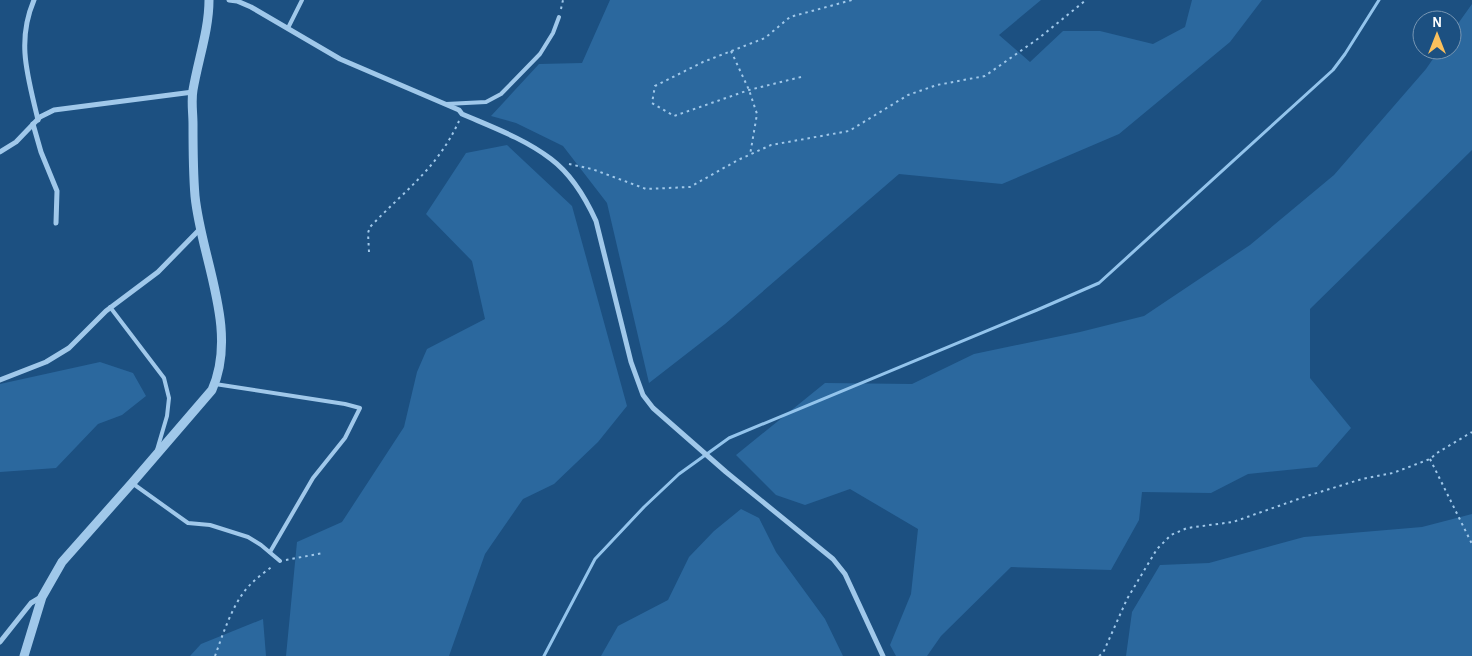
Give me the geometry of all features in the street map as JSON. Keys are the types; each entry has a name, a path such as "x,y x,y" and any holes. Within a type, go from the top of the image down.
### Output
{"street":[{"path":"34,0 27,17 24,42 26,67 41,152 57,191 56,223"},
{"path":"24,656 42,596 62,562 212,390 222,360 220,319 200,229 193,169 192,92 202,52 209,0"},
{"path":"229,0 251,7 340,59 459,110 462,114 532,146 552,160 566,174 587,202 596,221 631,362 643,395 653,408 726,472 833,560 845,574 883,656"},
{"path":"0,152 16,142 35,122 54,110 192,92"},
{"path":"0,380 46,362 69,348 110,307 158,272 200,229"},
{"path":"0,642 31,603 42,596"}],"lane":[{"path":"288,28 302,0"},
{"path":"444,104 486,102 502,94 540,54 553,33 559,17"},
{"path":"110,307 164,378 169,398 168,407 154,458"},
{"path":"215,384 360,408 345,438 313,478 270,552"},
{"path":"132,483 188,523 210,525 248,537 262,545 280,561"}],"path":[{"path":"559,17 563,0"},
{"path":"801,77 749,90 674,116 652,103 655,86 703,62 765,38 790,17 852,0"},
{"path":"552,160 592,169 646,189 690,188 750,155 771,146 849,131 908,95 937,85 985,76 1039,38 1086,0"},
{"path":"731,51 749,90 757,114 750,155"},
{"path":"369,252 368,233 370,227 430,167 453,133 462,114"},
{"path":"1099,656 1102,654 1127,599 1157,548 1171,535 1187,528 1233,522 1362,479 1393,473 1430,459 1472,432"},
{"path":"1430,459 1472,544"},
{"path":"214,656 225,628 250,584 280,561 323,552"}],"shaded area":[{"path":"610,0 1041,0 999,35 1030,62 1063,31 1100,31 1153,44 1185,27 1192,0 1262,0 1230,42 1119,134 1002,184 899,174 725,324 649,383 607,203 563,146 516,123 491,116 539,64 582,63"},
{"path":"1472,4 1472,150 1310,309 1310,378 1351,428 1317,467 1248,474 1211,493 1142,492 1139,520 1111,570 1011,567 941,636 927,656 896,656 890,645 911,594 918,529 850,489 805,505 776,495 736,455 825,383 912,384 974,354 1080,332 1144,316 1250,245 1334,175 1432,60 1462,60 1462,18"},
{"path":"507,145 572,206 627,406 598,442 554,484 523,499 485,554 449,656 286,656 297,542 342,522 404,427 417,372 427,349 485,319 472,261 426,214 466,153"},
{"path":"100,362 133,373 146,396 122,415 98,424 56,468 0,472 0,384"},
{"path":"741,509 759,518 776,552 825,619 843,656 601,656 618,626 668,600 689,557 714,531"},
{"path":"1472,514 1472,656 1126,656 1132,612 1160,565 1209,563 1304,537 1422,527"},
{"path":"263,619 266,656 190,656 201,644"}],"waterway":[{"path":"544,656 595,559 644,507 679,474 729,438 1099,283 1333,70 1379,0"}]}
